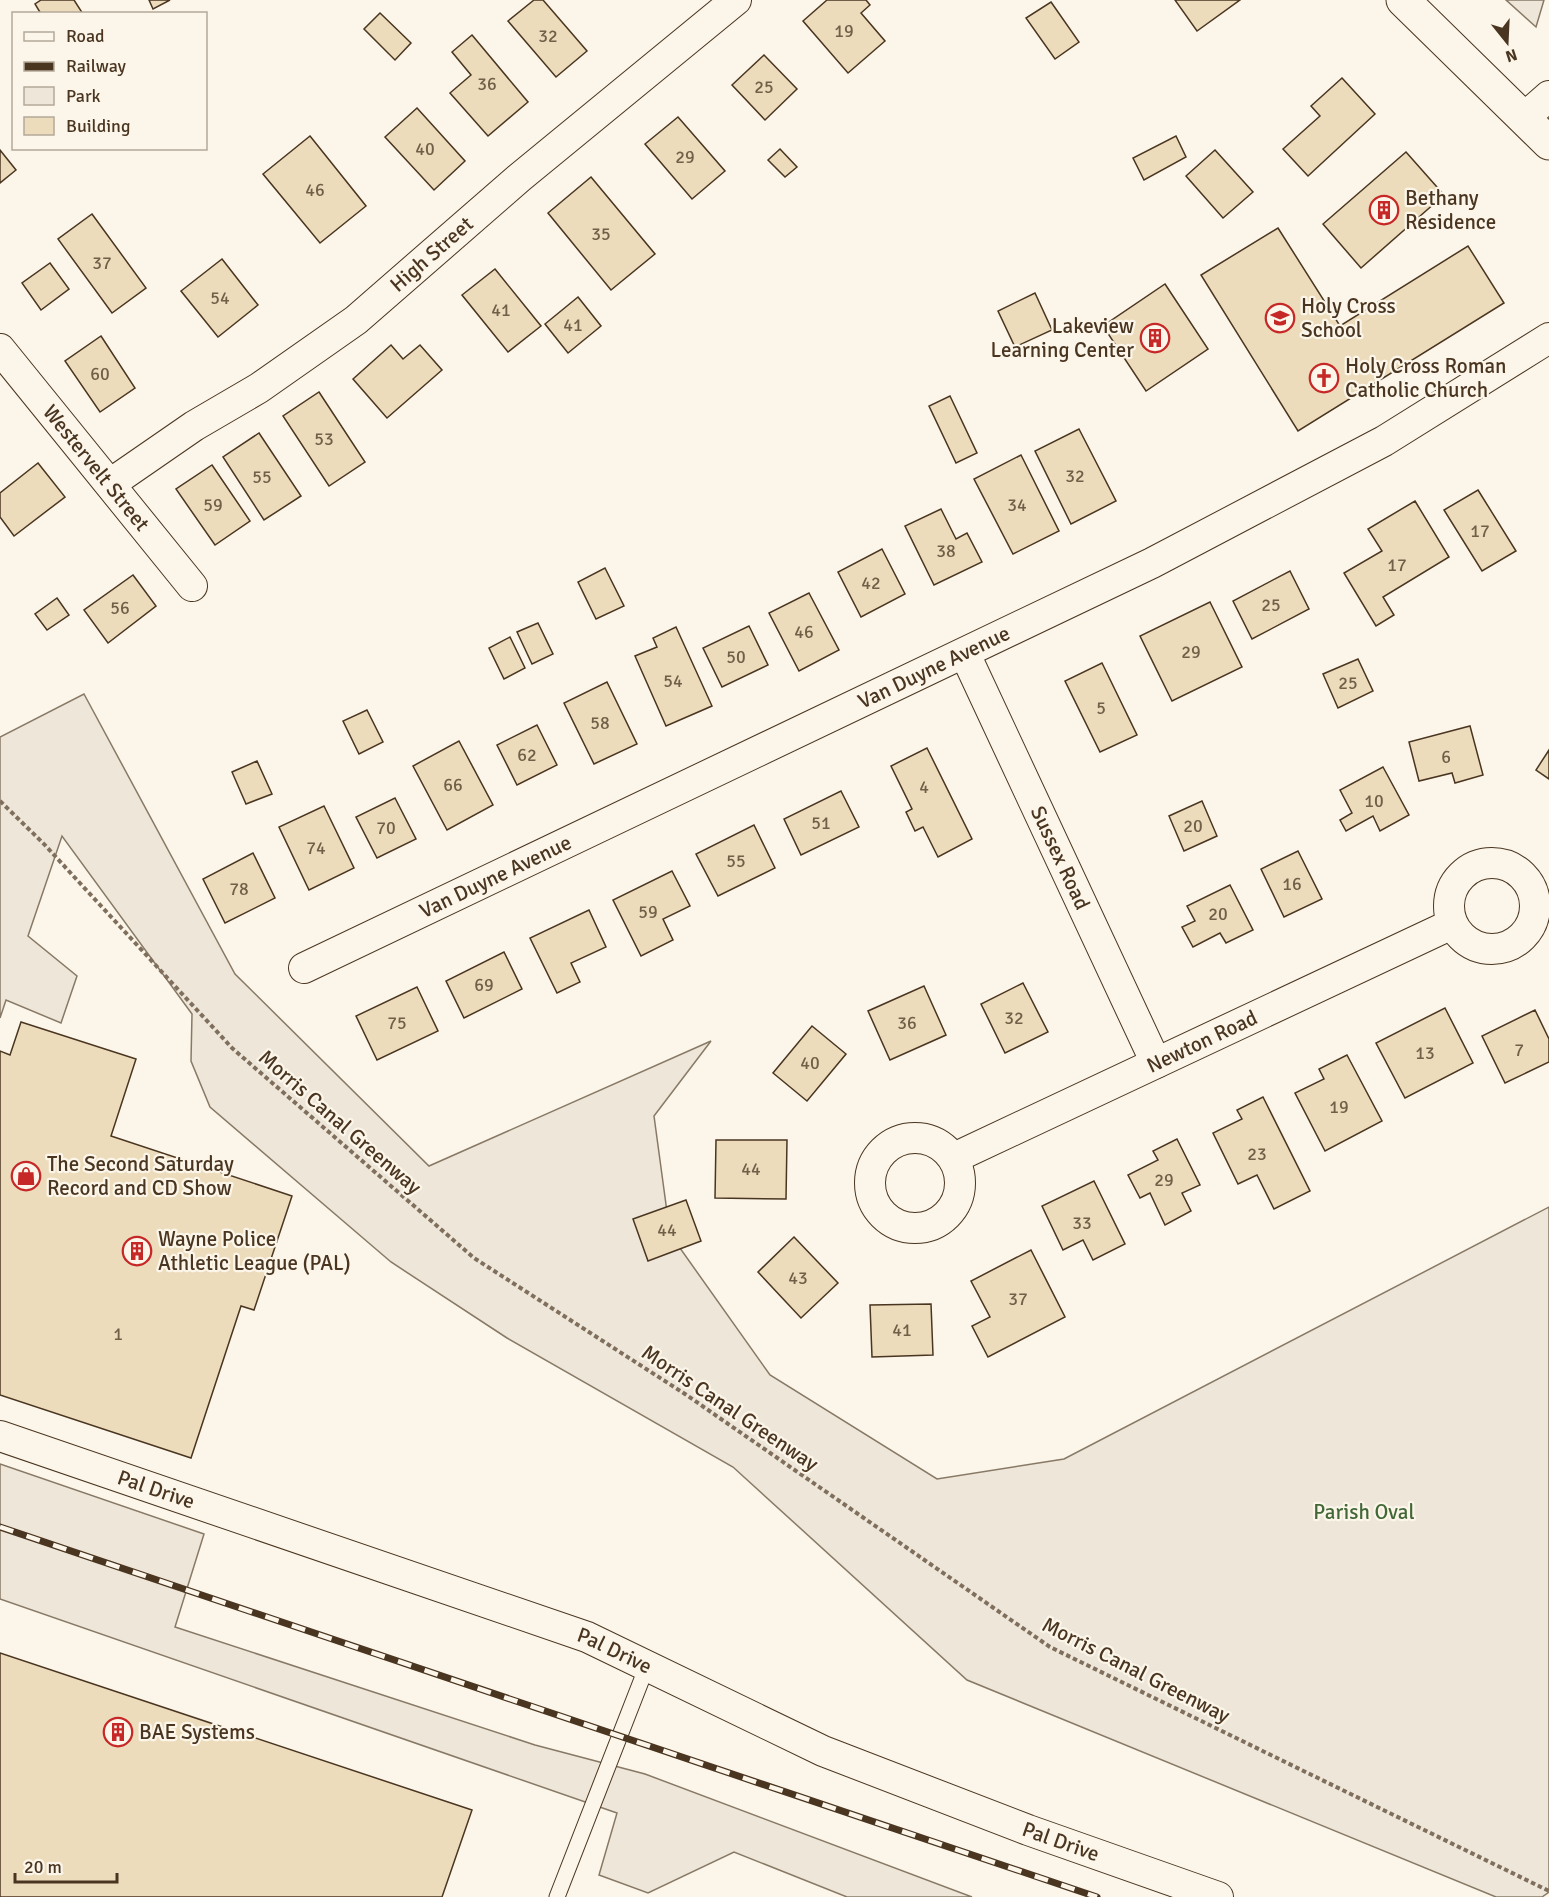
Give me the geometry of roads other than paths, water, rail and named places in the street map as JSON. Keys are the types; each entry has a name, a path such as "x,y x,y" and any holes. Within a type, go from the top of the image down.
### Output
{"main road":[{"path":"1403,0 1549,143"}],"street":[{"name":"High Street","path":"110,484 194,426 259,388 356,320 519,178 736,0"},
{"path":"1524,118 1549,96"},
{"name":"Van Duyne Avenue","path":"304,968 1152,563 1384,441 1549,338"},
{"name":"Westervelt Street","path":"0,349 192,586"},
{"name":"Sussex Road","path":"965,654 1156,1063"},
{"name":"Newton Road","path":"954,1158 1452,924"},
{"name":"Pal Drive","path":"0,1436 576,1633 823,1750 1028,1830 1218,1897"}],"lane":[{"path":"557,1897 647,1666"}],"railway":[{"path":"0,1527 1097,1897"}],"place":[{"name":"Bethany Residence","path":"1384,210"},
{"name":"Holy Cross School","path":"1280,318"},
{"name":"Lakeview Learning Center","path":"1155,338"},
{"name":"Holy Cross Roman Catholic Church","path":"1324,378"},
{"name":"The Second Saturday Record and CD Show","path":"26,1176"},
{"name":"Wayne Police Athletic League (PAL)","path":"137,1251"},
{"name":"BAE Systems","path":"118,1732"}],"park label":[{"name":"Parish Oval","path":"1364,1512"}]}
